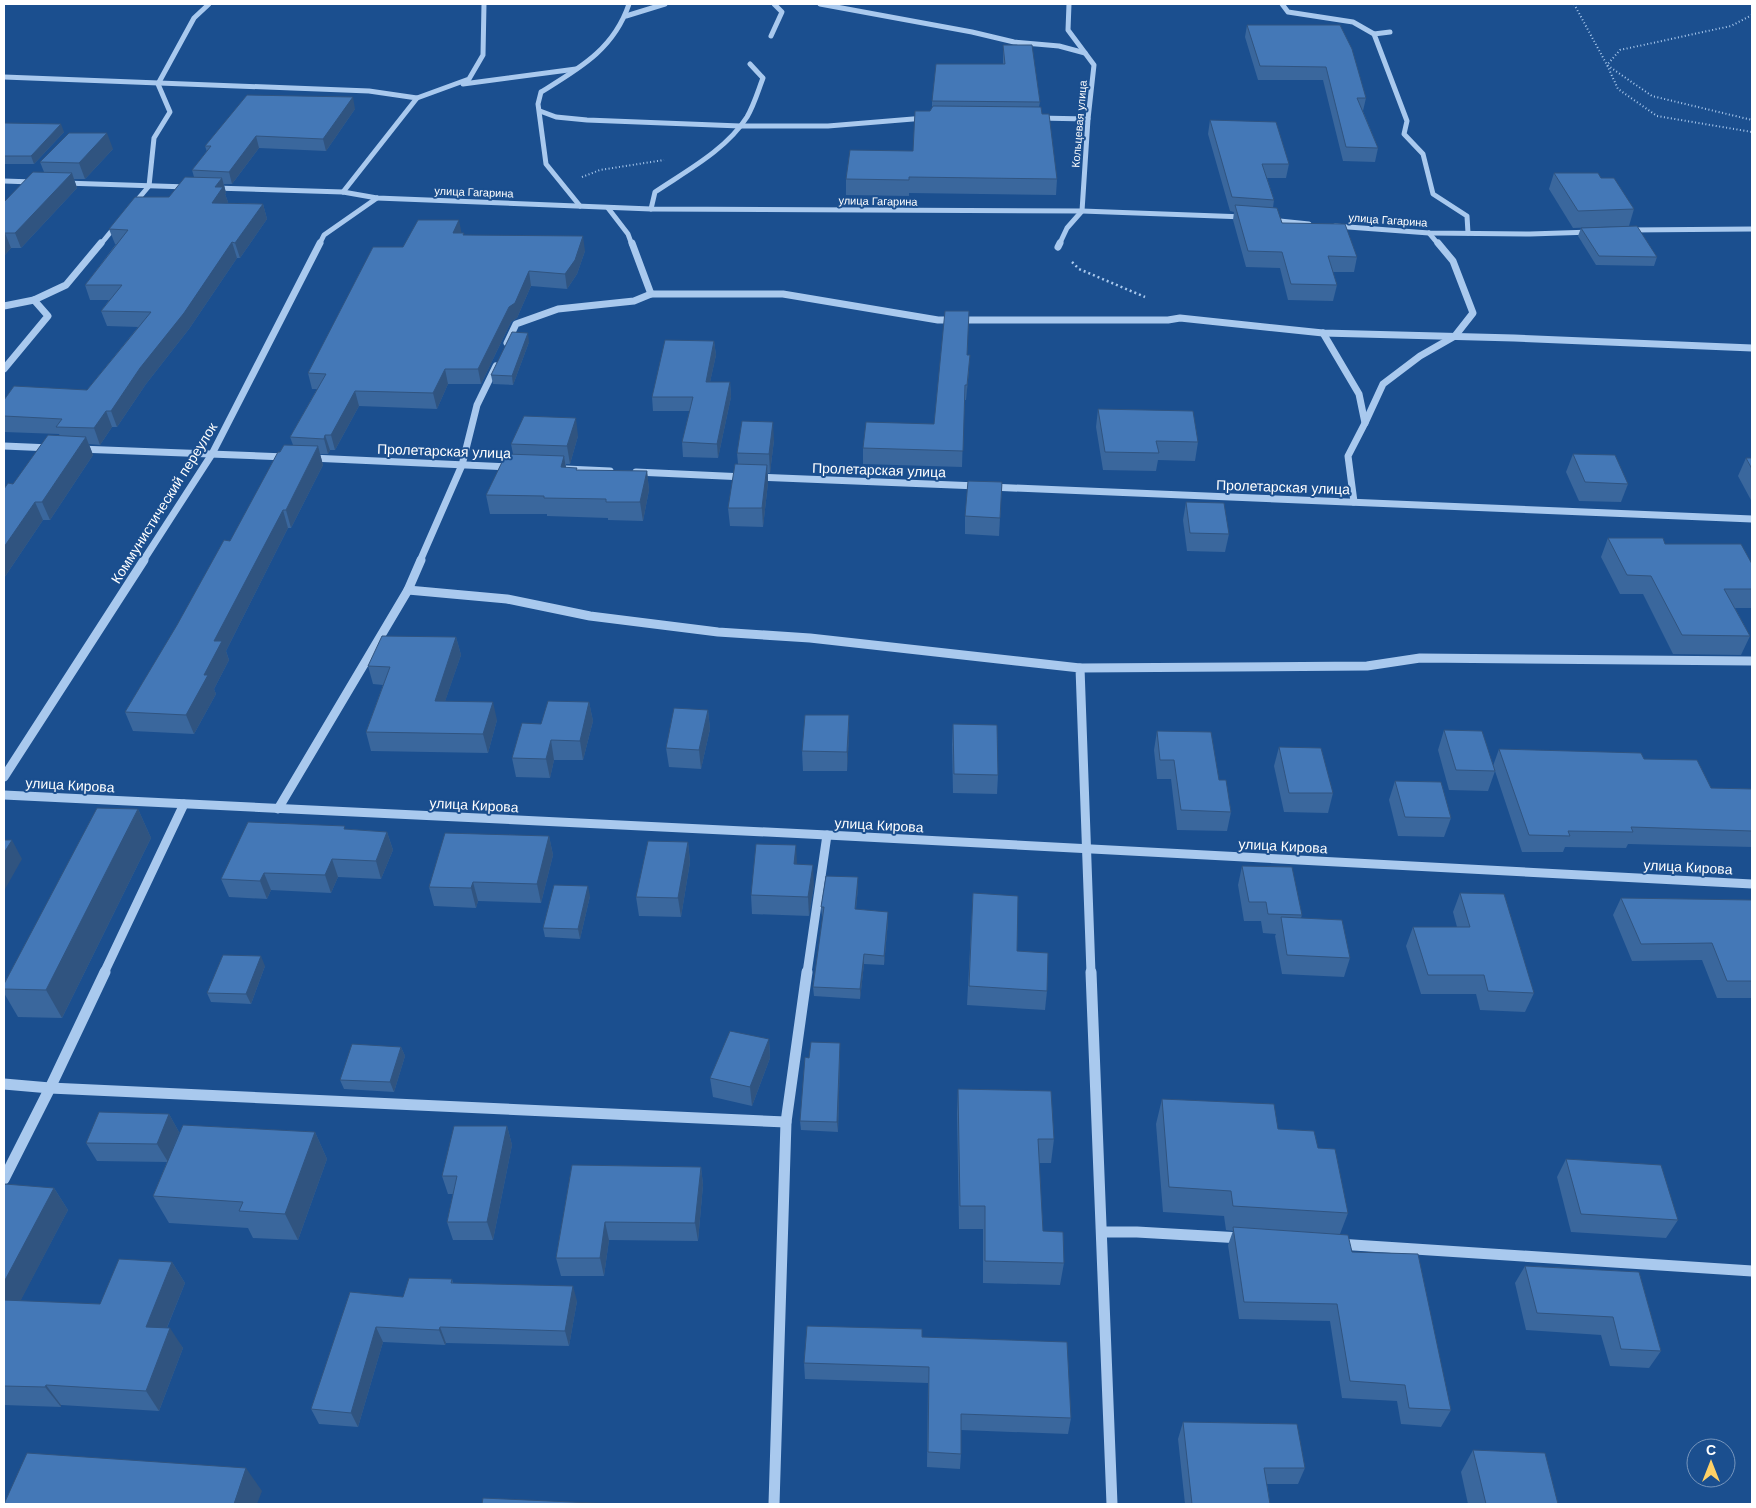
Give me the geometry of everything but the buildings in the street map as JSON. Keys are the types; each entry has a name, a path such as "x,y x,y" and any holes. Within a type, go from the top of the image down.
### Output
{"street":[{"path":"158,84 194,18 209,4"},
{"path":"4,77 369,91 417,98 469,79 483,55 484,4"},
{"path":"580,206 546,164 538,104 541,92 592,60 606,46 626,16 628,4"},
{"path":"626,16 666,4"},
{"path":"771,36 782,12 774,4"},
{"path":"820,4 972,32 1014,42 1059,46 1085,53"},
{"name":"Кольцевая улица","path":"1069,4 1068,30 1094,65 1088,119 1082,211"},
{"path":"1282,4 1288,12 1354,22 1374,34 1390,32"},
{"path":"1374,34 1407,121 1404,134 1423,154 1433,194 1467,216 1468,233"},
{"path":"651,209 655,192 703,160 740,126 755,100 763,78 750,64"},
{"path":"453,85 579,68"},
{"path":"130,209 149,186 154,138 170,112 158,84"},
{"path":"343,192 417,98"},
{"path":"540,111 556,117 588,120 740,126 828,126 932,117"},
{"path":"1030,118 1088,119"},
{"path":"4,181 42,182"},
{"path":"52,183 197,187"},
{"name":"улица Гагарина","path":"207,188 343,192 377,198 608,208 1082,211 1248,217"},
{"name":"Коммунистический переулок","path":"4,777 212,454 324,235 377,198"},
{"path":"608,208 628,234 651,294"},
{"path":"1058,247 1067,228 1082,211"},
{"path":"4,306 34,300 66,285 123,216"},
{"path":"1266,219 1320,225"},
{"name":"улица Гагарина","path":"1330,226 1429,233 1530,234 1596,232"},
{"path":"1624,230 1752,228"},
{"path":"1354,502 1348,456 1383,384 1420,356 1455,336 1473,313 1453,261 1429,233"},
{"path":"505,348 516,324 558,309 634,301 651,294 783,294 938,320 1168,320 1180,318 1323,333 1455,336 1752,348"},
{"path":"4,369 48,316 34,300"},
{"path":"1323,333 1359,394 1365,423"},
{"path":"278,809 408,590 462,465 477,405 501,356"},
{"path":"4,446 63,448"},
{"name":"Пролетарская улица","path":"73,448 521,467"},
{"path":"561,469 620,471"},
{"name":"Пролетарская улица","path":"630,472 1752,519"},
{"path":"408,590 507,599 590,616 708,630 810,638 1080,668 1367,666 1420,658 1752,661"},
{"path":"1080,668 1085,850 1112,1504"},
{"name":"улица Кирова","path":"4,795 827,835 1752,884"},
{"path":"4,1180 50,1088 184,804"},
{"path":"774,1504 786,1122 827,835"},
{"path":"4,1084 50,1088 786,1122"},
{"path":"1102,1232 1137,1232 1256,1239"},
{"path":"1326,1244 1752,1271"}],"path":[{"path":"1574,4 1618,89 1657,116 1752,132"},
{"path":"1607,65 1620,50 1731,26 1752,15"},
{"path":"1607,65 1652,96 1752,120"},
{"path":"562,184 600,170 666,159"},
{"path":"1058,247 1079,268 1152,299"}]}
